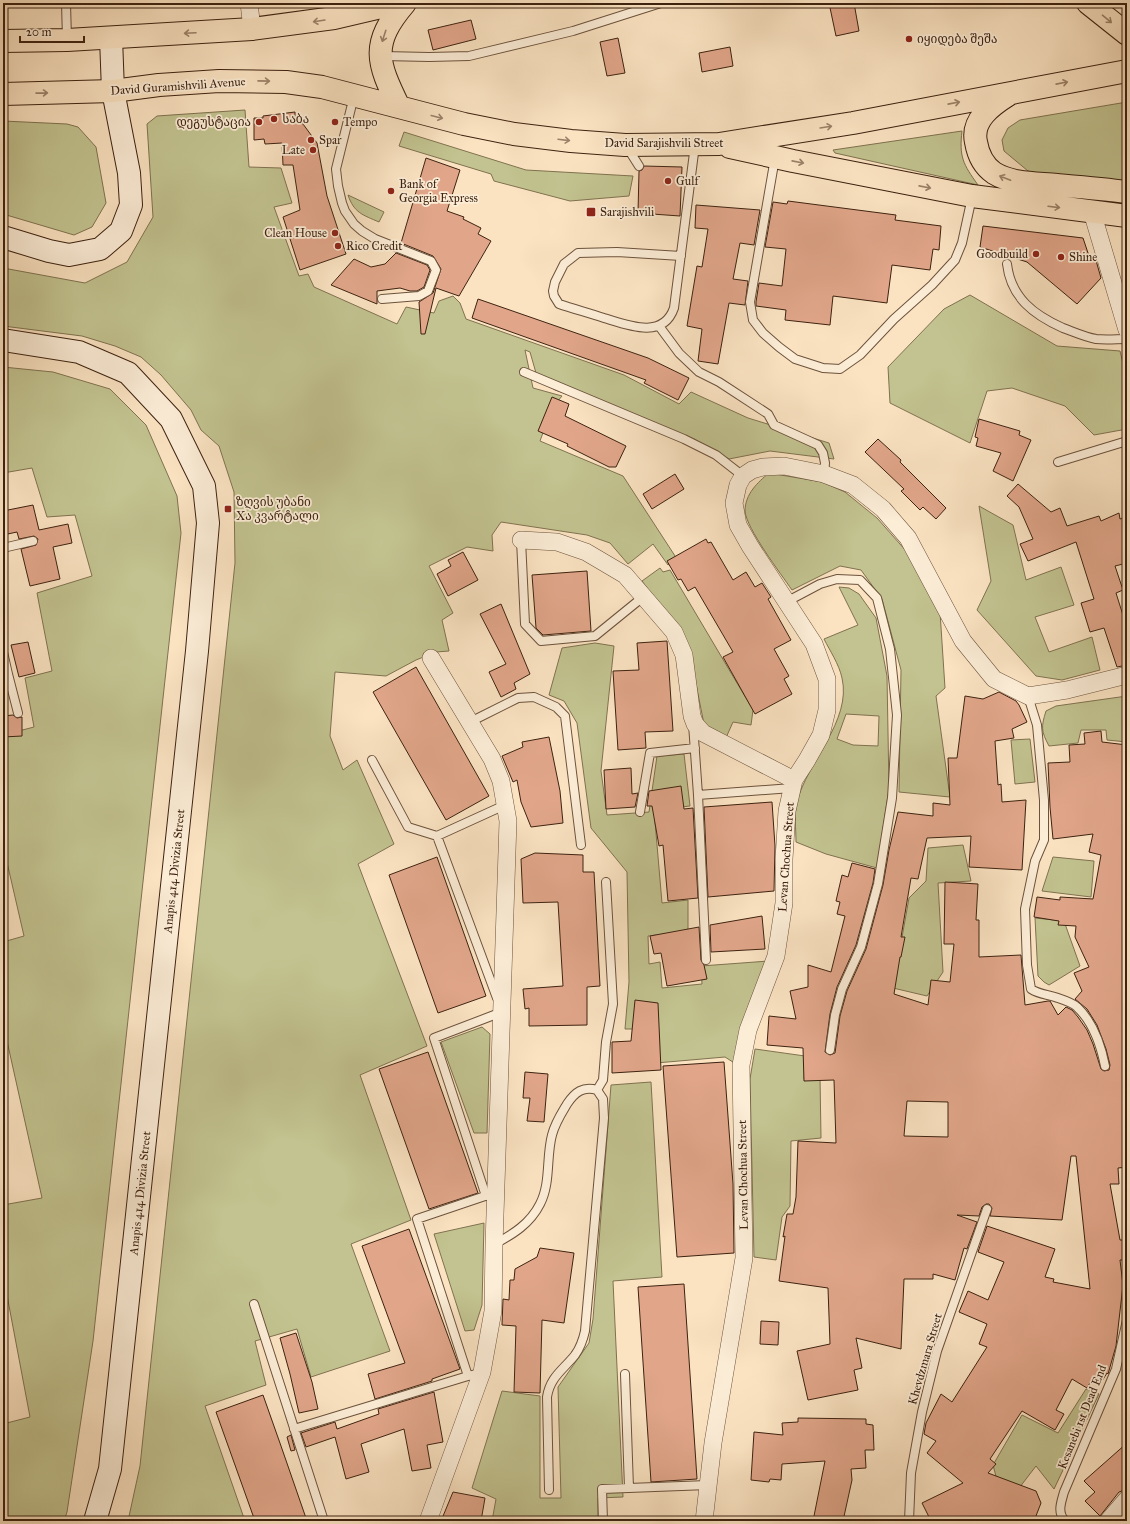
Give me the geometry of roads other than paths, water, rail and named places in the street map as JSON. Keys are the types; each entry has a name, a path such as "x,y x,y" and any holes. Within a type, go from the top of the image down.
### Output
{"main road":[{"path":"3,41 111,38 294,25 398,3"},
{"path":"399,107 382,70 380,56 382,40 387,28 394,16 405,3"},
{"path":"1088,3 1127,34"},
{"path":"3,237 49,251 69,255 100,249 121,231 131,205 129,173 114,91 111,38"},
{"name":"David Sarajishvili Street","path":"399,107 464,124 514,134 571,141 625,145 719,144 853,122 1127,71"},
{"name":"David Guramishvili Avenue","path":"3,94 114,91 159,85 219,81 286,82 354,95 399,107"},
{"path":"1018,91 995,103 979,120 975,141 984,163 993,172 1013,181 1127,192"},
{"path":"719,144 776,157 972,196 1127,216"},
{"name":"Anapis 414 Divizia Street","path":"3,340 79,352 128,373 171,418 204,486 208,523 197,659 111,1461 96,1521"}],"street":[{"path":"249,3 252,29"},
{"path":"1092,212 1127,330"},
{"path":"743,476 752,470 763,467 784,466 824,474 853,486 883,509 908,538 964,641 994,679 1028,696 1067,690 1127,674"},
{"name":"Levan Chochua Street","path":"704,1521 713,1443 744,1258 741,1065 748,1030 776,956 784,903 784,859 787,811 793,784 821,735 827,710 827,679 814,644 738,525 734,503 738,485 743,476"},
{"path":"520,540 558,542 586,552 625,575 674,632 684,654 694,724 703,733 793,784"},
{"path":"428,1521 475,1374 493,1311 494,1245 491,1194 502,1012 508,821 501,781 492,759 431,658"},
{"path":"1108,1521 1127,1499"}],"lane":[{"path":"66,3 68,40"},
{"path":"380,56 469,56 573,31 661,3"},
{"path":"354,95 336,169 338,186 345,211 354,224 362,231 375,239 431,261 436,270 428,291 419,296 382,299"},
{"path":"681,256 617,252 582,252 574,254 564,264 555,282 553,291 554,296 559,304 633,327 643,328 659,326 672,315 681,256 686,184 695,144"},
{"path":"625,145 639,166"},
{"path":"776,157 750,302 753,320 763,333 795,359 823,368 840,369 860,355 894,319 932,285 955,260 962,243 972,196"},
{"path":"1007,264 1008,278 1022,302 1047,321 1075,333 1096,339 1127,339"},
{"path":"659,326 679,353 699,372 719,382 768,414 774,425 818,446 823,453 825,463 824,474"},
{"path":"524,372 684,439 716,455 743,476"},
{"path":"1058,462 1127,441"},
{"path":"520,540 525,624 541,641 595,636 643,597"},
{"path":"3,548 32,541"},
{"path":"786,602 820,584 837,579 860,580 877,598 890,649 896,707 892,798 878,884 861,947 842,989 835,1015 830,1050"},
{"path":"3,652 6,675 18,714"},
{"path":"1028,696 1037,724 1044,800 1044,840 1035,861 1025,909 1027,965 1031,989 1038,994 1057,998 1076,1006 1088,1019 1102,1052 1104,1066"},
{"path":"470,722 518,698 534,697 556,707 565,716 581,845"},
{"path":"692,716 698,795 706,960"},
{"path":"640,812 650,753 695,748"},
{"path":"372,760 408,827 437,836 505,805"},
{"path":"698,795 793,784"},
{"path":"294,1429 475,1374 417,1219 491,1194 434,1038 502,1012 437,836"},
{"path":"597,1090 603,1080 606,1042 613,1004 606,882"},
{"path":"494,1245 520,1229 535,1213 541,1203 546,1185 552,1135 557,1121 570,1100 580,1090 588,1088 597,1090 603,1099 604,1118 585,1331 582,1343 575,1355 557,1374 549,1386 547,1397 550,1490"},
{"name":"Khevdzmara Street","path":"909,1521 911,1473 922,1412 937,1352 987,1209"},
{"path":"254,1304 324,1521"},
{"name":"Kesanebi 1st Dead End","path":"1065,1521 1059,1509 1064,1492 1116,1369 1127,1320"},
{"path":"625,1374 629,1488"},
{"path":"603,1521 602,1489 708,1485"}],"place":[{"name":"იყიდება შეშა","path":"909,39"},
{"name":"საბა","path":"274,119"},
{"name":"დეგუსტაცია","path":"259,122"},
{"name":"Tempo","path":"335,122"},
{"name":"Spar","path":"311,140"},
{"name":"Late","path":"313,150"},
{"name":"Gulf","path":"668,181"},
{"name":"Bank of Georgia Express","path":"391,191"},
{"name":"Sarajishvili","path":"591,212"},
{"name":"Clean House","path":"335,233"},
{"name":"Rico Credit","path":"338,246"},
{"name":"Goodbuild","path":"1036,254"},
{"name":"Shine","path":"1061,257"},
{"name":"ზღვის უბანი Xა კვარტალი","path":"228,509"}]}
